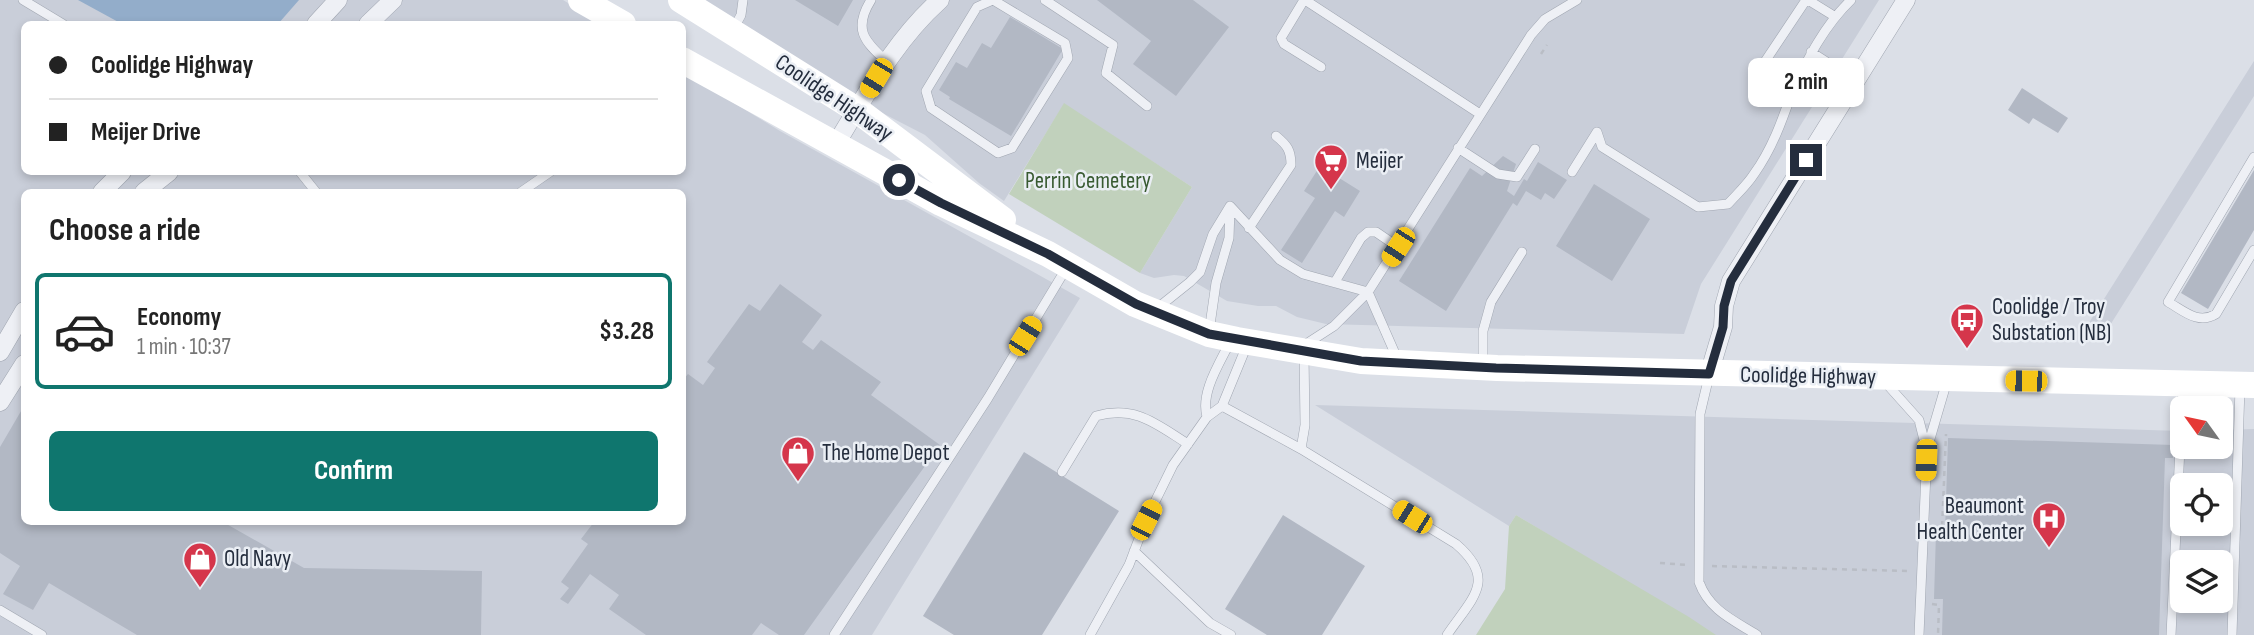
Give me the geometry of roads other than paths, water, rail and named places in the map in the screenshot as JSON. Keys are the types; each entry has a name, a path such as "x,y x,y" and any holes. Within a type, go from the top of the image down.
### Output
{"main road":[{"path":"581,0 618,21"},
{"name":"Coolidge Highway","path":"681,0 733,30 857,110 1058,260"},
{"name":"Coolidge Highway","path":"686,62 941,203 1058,260 1153,312 1230,338 1361,361 1483,368 2247,385"}],"street":[{"path":"319,21 338,0"},
{"path":"371,21 393,0"},
{"path":"836,144 886,61 913,27 940,0"},
{"path":"1709,374 1723,327 1724,306 1731,281 1906,0"},
{"path":"105,189 119,175"},
{"path":"148,189 165,175"},
{"path":"0,352 21,316"},
{"path":"0,402 21,369"}],"lane":[{"path":"23,0 58,21"},
{"path":"733,30 741,15 743,0"},
{"path":"871,0 864,11 861,27 867,44 886,61"},
{"path":"993,0 1065,43 1068,58 1012,148 998,153 931,108 926,90 975,4 993,0"},
{"path":"1045,0 1113,45 1106,73 1147,106"},
{"path":"1321,67 1284,44 1281,38 1305,0 1480,114"},
{"path":"1301,449 1305,425 1300,351 1334,327 1368,292 1531,35 1545,19 1577,0"},
{"path":"1792,92 1758,72 1807,0 1834,16"},
{"path":"1572,172 1597,132 1602,148 1698,207 1728,204 1762,162 1811,52 1834,16 1851,0"},
{"path":"1811,52 1856,81"},
{"path":"1249,228 1291,165 1291,153 1287,145 1276,136"},
{"path":"1458,148 1498,174 1517,177 1535,149"},
{"path":"2254,157 2168,302 2198,319 2216,314 2254,250"},
{"path":"302,175 314,189"},
{"path":"525,189 546,175"},
{"path":"1230,206 1280,260 1303,274 1368,292 1399,363"},
{"path":"1153,312 1200,272 1213,234 1230,206"},
{"path":"1090,635 1129,565 1146,520 1173,465 1207,417 1222,406 1230,338 1216,283 1229,238 1230,206"},
{"path":"1335,282 1367,232 1376,232 1398,247"},
{"path":"1483,368 1483,331 1491,302 1522,252"},
{"path":"834,635 988,398 1058,260"},
{"path":"1207,417 1204,406 1208,391 1230,338"},
{"path":"1709,374 1700,414 1699,582 1703,595 1715,609 1757,635"},
{"path":"1881,378 1919,420 1927,449"},
{"path":"1919,635 1927,449 1947,379"},
{"path":"2171,635 2183,384"},
{"path":"2232,635 2247,385"},
{"path":"1222,406 1301,449 1456,544 1472,558 1479,573 1476,592 1447,635"},
{"path":"1062,472 1096,416 1115,411 1144,417 1188,444"},
{"path":"1134,551 1210,623 1231,635"},
{"path":"0,610 42,635"}],"water":[{"path":"78,0 299,0 281,21 116,21"}],"place":[{"name":"Meijer","path":"1331,191"},
{"name":"Coolidge / Troy Substation (NB)","path":"1967,350"},
{"name":"The Home Depot","path":"798,483"},
{"name":"Beaumont Health Center","path":"2049,549"},
{"name":"Old Navy","path":"200,589"}],"park label":[{"name":"Perrin Cemetery","path":"1088,181"}]}
